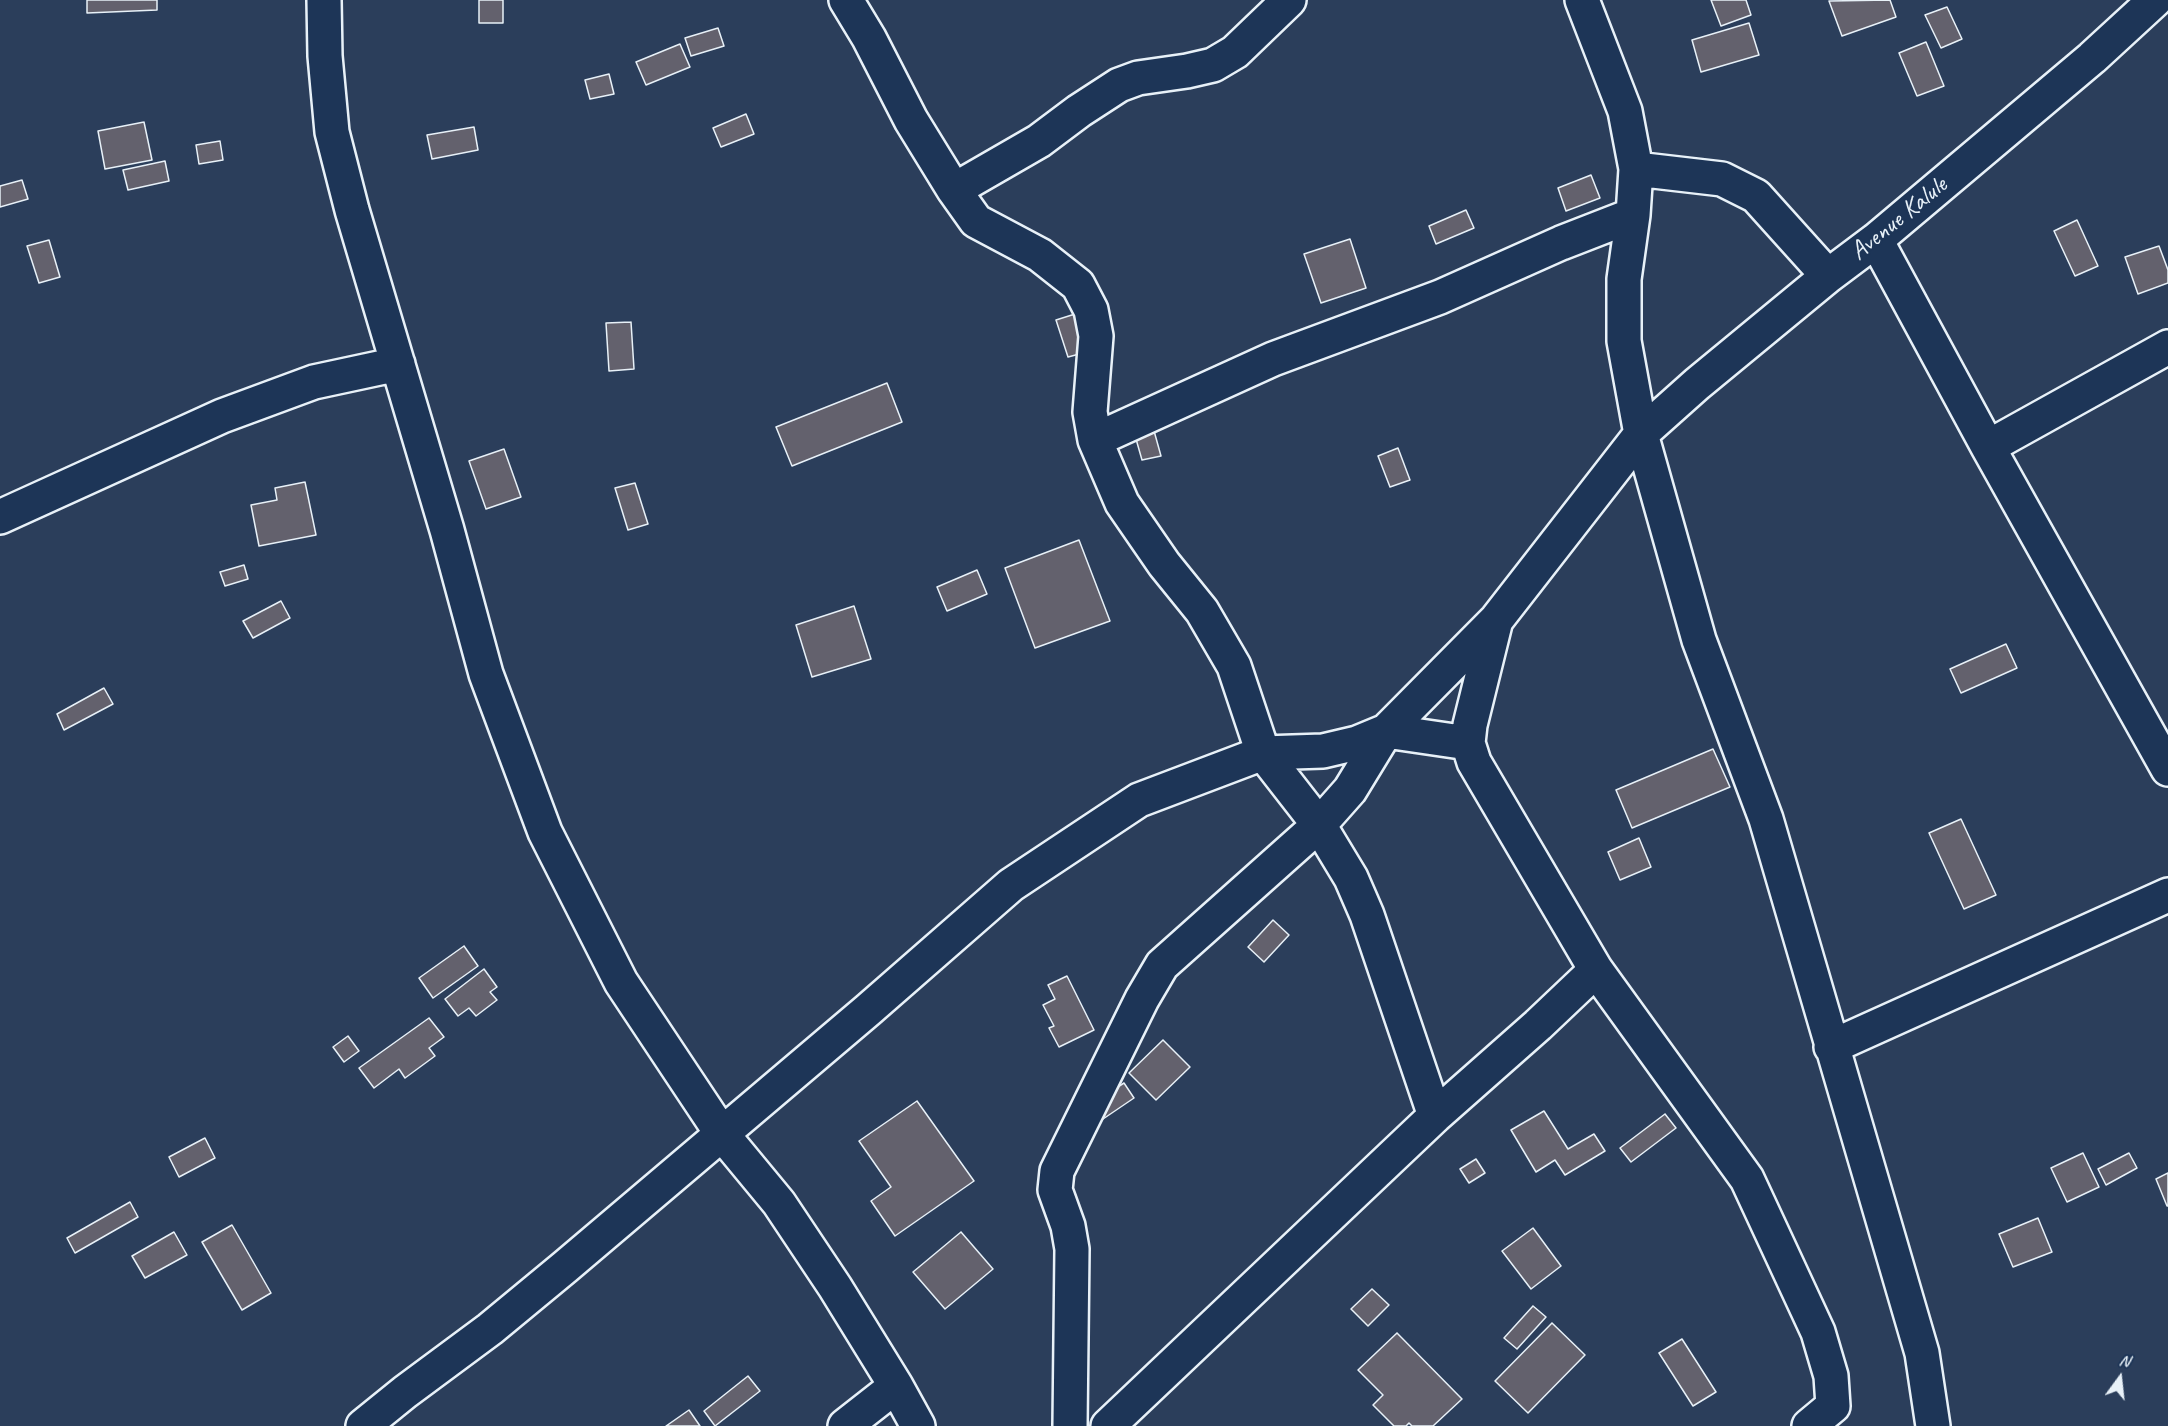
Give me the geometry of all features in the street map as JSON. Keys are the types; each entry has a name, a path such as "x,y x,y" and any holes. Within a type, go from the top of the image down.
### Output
{"street":[{"path":"324,0 325,56 333,132 352,210 447,530 486,674 545,832 621,982 722,1134 779,1203 835,1287 918,1426"},
{"path":"846,0 869,38 911,120 976,221 1040,255 1078,285 1091,310 1096,336 1090,412 1095,440 1122,503 1164,564 1202,611 1234,666 1263,753 1319,825 1351,878 1367,915 1436,1116"},
{"path":"954,190 1039,141 1119,85 1138,78 1213,65 1235,52 1289,0"},
{"path":"1582,0 1625,111 1636,169 1633,215 1624,279 1624,341 1641,435 1699,640 1766,819 1922,1353 1933,1426"},
{"name":"Avenue Kalule","path":"1386,731 1497,619 1617,462 1641,435 1697,384 1828,276 1876,240 2092,58 2156,0"},
{"path":"1636,169 1722,179 1756,196 1828,276"},
{"path":"1095,440 1273,358 1440,297 1562,243 1633,215"},
{"path":"1876,240 1988,447 2168,769"},
{"path":"1988,447 2168,347"},
{"path":"0,516 222,416 314,382 398,364"},
{"path":"1497,619 1470,725 1468,743 1474,762 1596,969 1747,1179 1818,1332 1831,1376 1828,1419"},
{"path":"363,1426 490,1329 722,1134 1011,885 1139,800 1263,753 1323,751 1386,731 1468,743"},
{"path":"1070,1426 1072,1249 1068,1226 1055,1190 1057,1171 1142,999 1162,965 1319,825 1350,790 1386,731"},
{"path":"1831,1047 2168,895"},
{"path":"1108,1426 1436,1116 1596,969"},
{"path":"846,1426 896,1386"}],"building":[{"path":"87,0 157,0 157,10 87,13"},
{"path":"479,0 503,0 503,23 479,23"},
{"path":"1711,0 1746,0 1751,15 1721,26"},
{"path":"1890,0 1896,17 1842,36 1829,1"},
{"path":"1947,7 1962,39 1941,48 1925,15"},
{"path":"1749,23 1759,55 1701,72 1692,40"},
{"path":"718,28 724,46 691,56 685,38"},
{"path":"1926,42 1944,86 1917,96 1899,53"},
{"path":"680,44 690,67 646,85 636,62"},
{"path":"609,74 614,94 590,99 585,80"},
{"path":"746,114 754,134 721,147 713,128"},
{"path":"144,122 152,160 105,169 98,131"},
{"path":"474,127 478,150 432,159 427,135"},
{"path":"220,141 223,160 199,164 196,145"},
{"path":"165,161 169,181 128,190 123,170"},
{"path":"1591,175 1600,198 1566,211 1558,188"},
{"path":"22,180 28,199 0,207 0,186"},
{"path":"1466,210 1474,228 1436,244 1429,226"},
{"path":"2077,220 2098,266 2075,276 2054,231"},
{"path":"1350,239 1366,288 1321,303 1304,254"},
{"path":"49,240 60,277 39,283 27,246"},
{"path":"2159,246 2168,270 2168,283 2138,294 2125,257"},
{"path":"1075,314 1087,352 1068,357 1056,320"},
{"path":"631,322 634,369 609,371 606,323"},
{"path":"887,383 902,422 792,466 776,427"},
{"path":"1151,420 1161,456 1142,460 1132,425"},
{"path":"1398,448 1410,480 1390,487 1378,456"},
{"path":"504,449 521,497 486,509 469,461"},
{"path":"305,482 316,535 259,546 251,505 277,500 275,488"},
{"path":"635,483 648,524 628,530 615,488"},
{"path":"1079,540 1110,621 1035,648 1005,568"},
{"path":"244,565 248,579 225,586 220,572"},
{"path":"977,570 987,594 947,611 937,587"},
{"path":"281,601 290,618 253,638 243,621"},
{"path":"854,606 871,659 812,677 796,625"},
{"path":"2006,644 2017,668 1961,693 1950,669"},
{"path":"104,688 113,704 64,730 57,714"},
{"path":"1713,749 1730,787 1632,828 1616,790"},
{"path":"1961,819 1996,895 1964,909 1929,833"},
{"path":"1639,838 1651,867 1620,880 1608,852"},
{"path":"1273,920 1289,935 1264,962 1248,947"},
{"path":"464,946 478,966 433,998 419,978"},
{"path":"484,969 497,987 490,992 497,1000 476,1016 469,1008 458,1016 445,999"},
{"path":"1067,976 1094,1030 1059,1047 1049,1028 1054,1026 1043,1005 1055,999 1048,985"},
{"path":"429,1018 444,1037 429,1048 435,1056 405,1078 399,1069 374,1088 359,1068"},
{"path":"348,1036 359,1051 344,1062 333,1047"},
{"path":"1163,1040 1190,1067 1156,1100 1129,1073"},
{"path":"1124,1083 1134,1098 1103,1119 1093,1103"},
{"path":"917,1101 974,1181 895,1236 871,1201 891,1187 859,1141"},
{"path":"1544,1111 1568,1149 1594,1134 1605,1151 1565,1175 1555,1160 1536,1172 1511,1130"},
{"path":"1665,1114 1676,1128 1631,1162 1620,1148"},
{"path":"205,1138 215,1158 179,1177 169,1157"},
{"path":"2083,1153 2099,1187 2067,1202 2051,1168"},
{"path":"2129,1153 2137,1168 2106,1185 2098,1169"},
{"path":"1476,1159 1485,1173 1469,1183 1460,1169"},
{"path":"2168,1173 2168,1206 2167,1206 2156,1179"},
{"path":"130,1202 138,1217 75,1253 67,1238"},
{"path":"2038,1218 2052,1252 2013,1267 1999,1234"},
{"path":"232,1225 271,1293 242,1310 202,1242"},
{"path":"1533,1228 1561,1266 1531,1289 1502,1251"},
{"path":"174,1232 187,1255 145,1278 132,1256"},
{"path":"961,1232 993,1269 945,1309 913,1272"},
{"path":"1372,1289 1389,1305 1368,1326 1351,1309"},
{"path":"1533,1306 1546,1317 1517,1349 1504,1338"},
{"path":"1552,1323 1585,1355 1528,1413 1495,1381"},
{"path":"1397,1333 1462,1399 1433,1426 1412,1426 1409,1423 1406,1426 1394,1426 1373,1405 1383,1395 1358,1370"},
{"path":"1682,1339 1716,1392 1693,1406 1659,1353"},
{"path":"748,1376 760,1391 715,1426 704,1411"},
{"path":"689,1410 700,1426 666,1426"}]}
